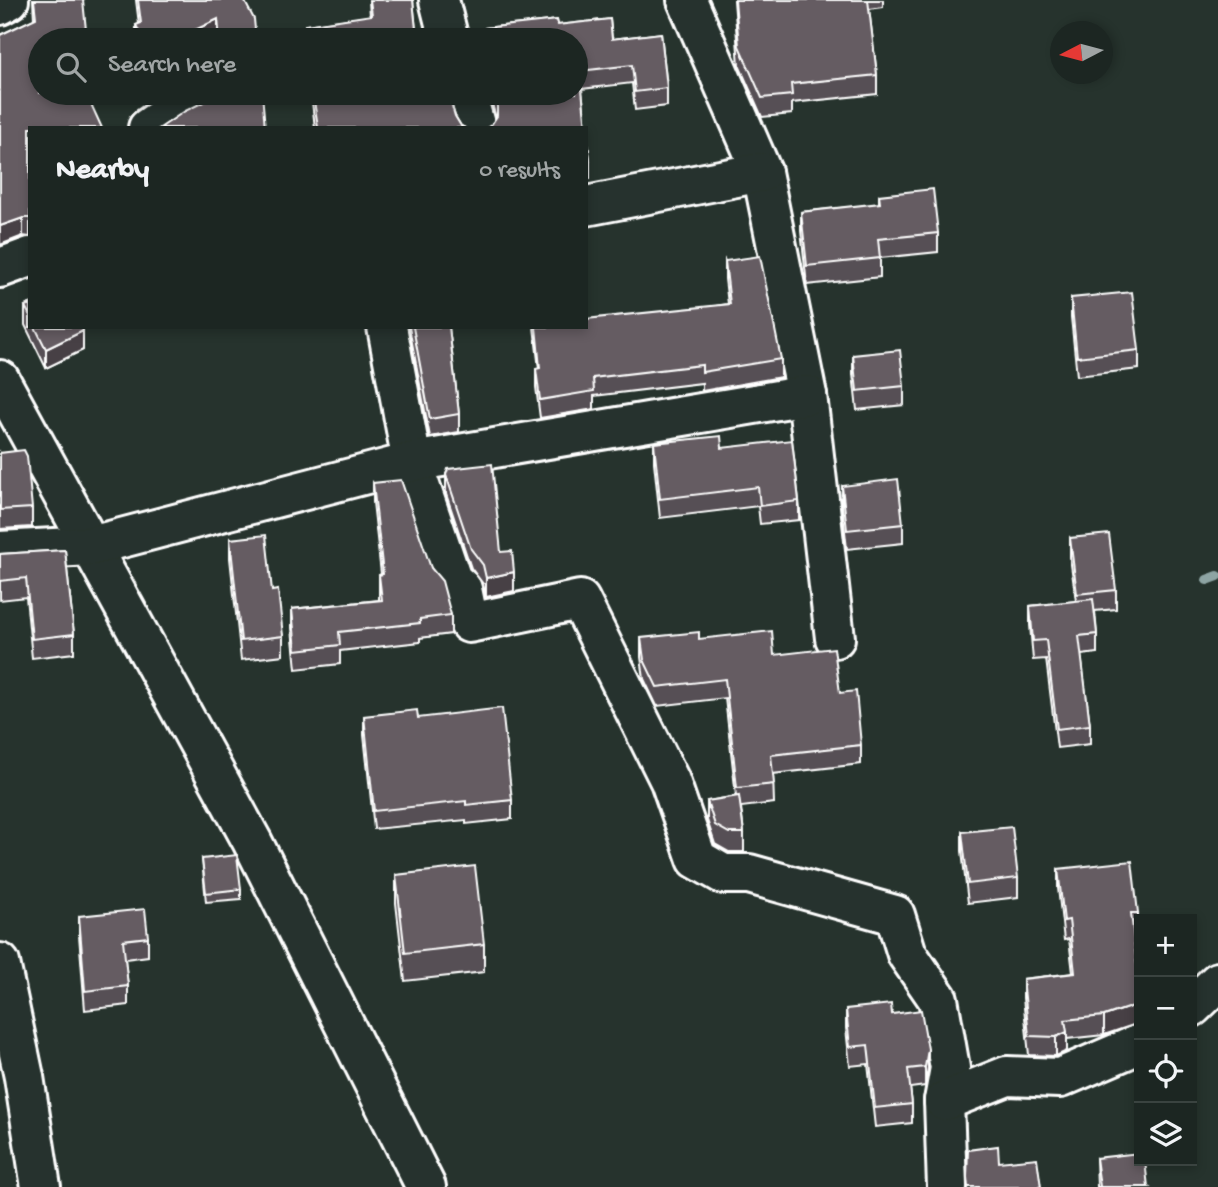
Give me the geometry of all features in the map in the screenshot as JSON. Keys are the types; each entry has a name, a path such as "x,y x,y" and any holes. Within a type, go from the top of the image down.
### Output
{"street":[{"path":"0,5 9,0"},
{"path":"439,0 446,28"},
{"path":"687,0 762,172 807,395 835,638"},
{"path":"151,126 181,105"},
{"path":"469,105 475,126"},
{"path":"588,206 762,172"},
{"path":"0,268 28,258"},
{"path":"387,329 412,462 452,580 462,589 469,623 580,600 670,781 697,859 723,874 749,874 895,915 907,954 938,999 950,1068 944,1101 947,1187"},
{"path":"0,380 252,841 426,1187"},
{"path":"0,551 90,546 412,462 807,395"},
{"path":"0,963 24,1077 41,1187"},
{"path":"1197,1002 1218,982"},
{"path":"944,1101 1007,1076 1060,1078 1134,1046"}],"building":[{"path":"34,0 83,0 86,28 28,28 28,105 91,105 101,126 28,126 28,218 0,226 0,35 36,18"},
{"path":"138,0 244,0 254,19 255,28 219,28 218,19 199,28 137,28 136,25 141,23"},
{"path":"370,0 413,0 416,28 305,28 305,25 372,15"},
{"path":"735,0 868,0 877,75 791,84 792,95 762,98 739,46"},
{"path":"610,19 612,39 661,33 667,88 635,92 632,65 588,70 588,28 485,28 557,20 558,25"},
{"path":"197,105 263,105 265,126 163,126"},
{"path":"315,105 452,105 461,126 318,126"},
{"path":"497,105 584,105 586,126 490,126 497,116"},
{"path":"933,189 938,233 878,239 880,258 807,266 801,212 880,203 879,195"},
{"path":"760,256 781,359 702,372 702,365 593,378 594,391 540,400 536,369 540,368 536,329 588,329 588,319 730,304 725,261"},
{"path":"1132,292 1139,350 1077,357 1071,298"},
{"path":"36,329 82,329 83,331 46,349"},
{"path":"413,329 449,329 459,414 430,419"},
{"path":"900,350 904,386 857,391 853,355"},
{"path":"721,436 722,448 792,440 799,501 760,506 758,487 660,499 654,443"},
{"path":"24,450 27,456 32,508 0,510 0,453"},
{"path":"492,464 501,552 512,551 514,572 486,578 483,565 471,549 446,475 448,469"},
{"path":"898,479 903,524 847,530 842,486"},
{"path":"401,480 431,568 442,581 451,615 420,619 420,623 339,632 340,645 296,650 292,609 382,600 379,575 383,574 373,483"},
{"path":"1109,534 1116,590 1077,594 1070,538"},
{"path":"266,535 272,591 278,590 283,636 241,641 230,539"},
{"path":"65,550 74,634 32,639 26,578 0,581 0,554"},
{"path":"1093,599 1097,634 1079,636 1090,725 1057,729 1046,640 1033,641 1030,606"},
{"path":"772,631 774,655 834,648 840,693 856,691 861,745 771,755 774,784 737,788 725,679 657,687 644,660 641,638 699,632 699,639"},
{"path":"502,708 512,800 466,805 466,801 374,811 364,716 417,710 418,718"},
{"path":"739,796 744,833 729,833 715,825 707,801"},
{"path":"1012,827 1018,878 968,884 962,832"},
{"path":"237,855 241,889 206,893 202,859"},
{"path":"1132,861 1138,913 1131,913 1134,939 1134,1006 1104,1016 1065,1020 1067,1032 1056,1037 1029,1036 1023,979 1075,973 1069,920 1064,921 1058,869"},
{"path":"475,866 484,944 405,953 396,875"},
{"path":"145,909 148,937 123,940 128,986 85,991 79,916"},
{"path":"891,1004 892,1014 921,1010 928,1049 925,1067 908,1069 912,1104 875,1108 868,1045 850,1047 846,1009"},
{"path":"998,1146 999,1162 1037,1158 1041,1187 968,1187 968,1150"},
{"path":"1134,1154 1134,1166 1146,1166 1148,1187 1100,1187 1096,1158"}],"waterway":[{"path":"1207,580 1218,576"}]}
